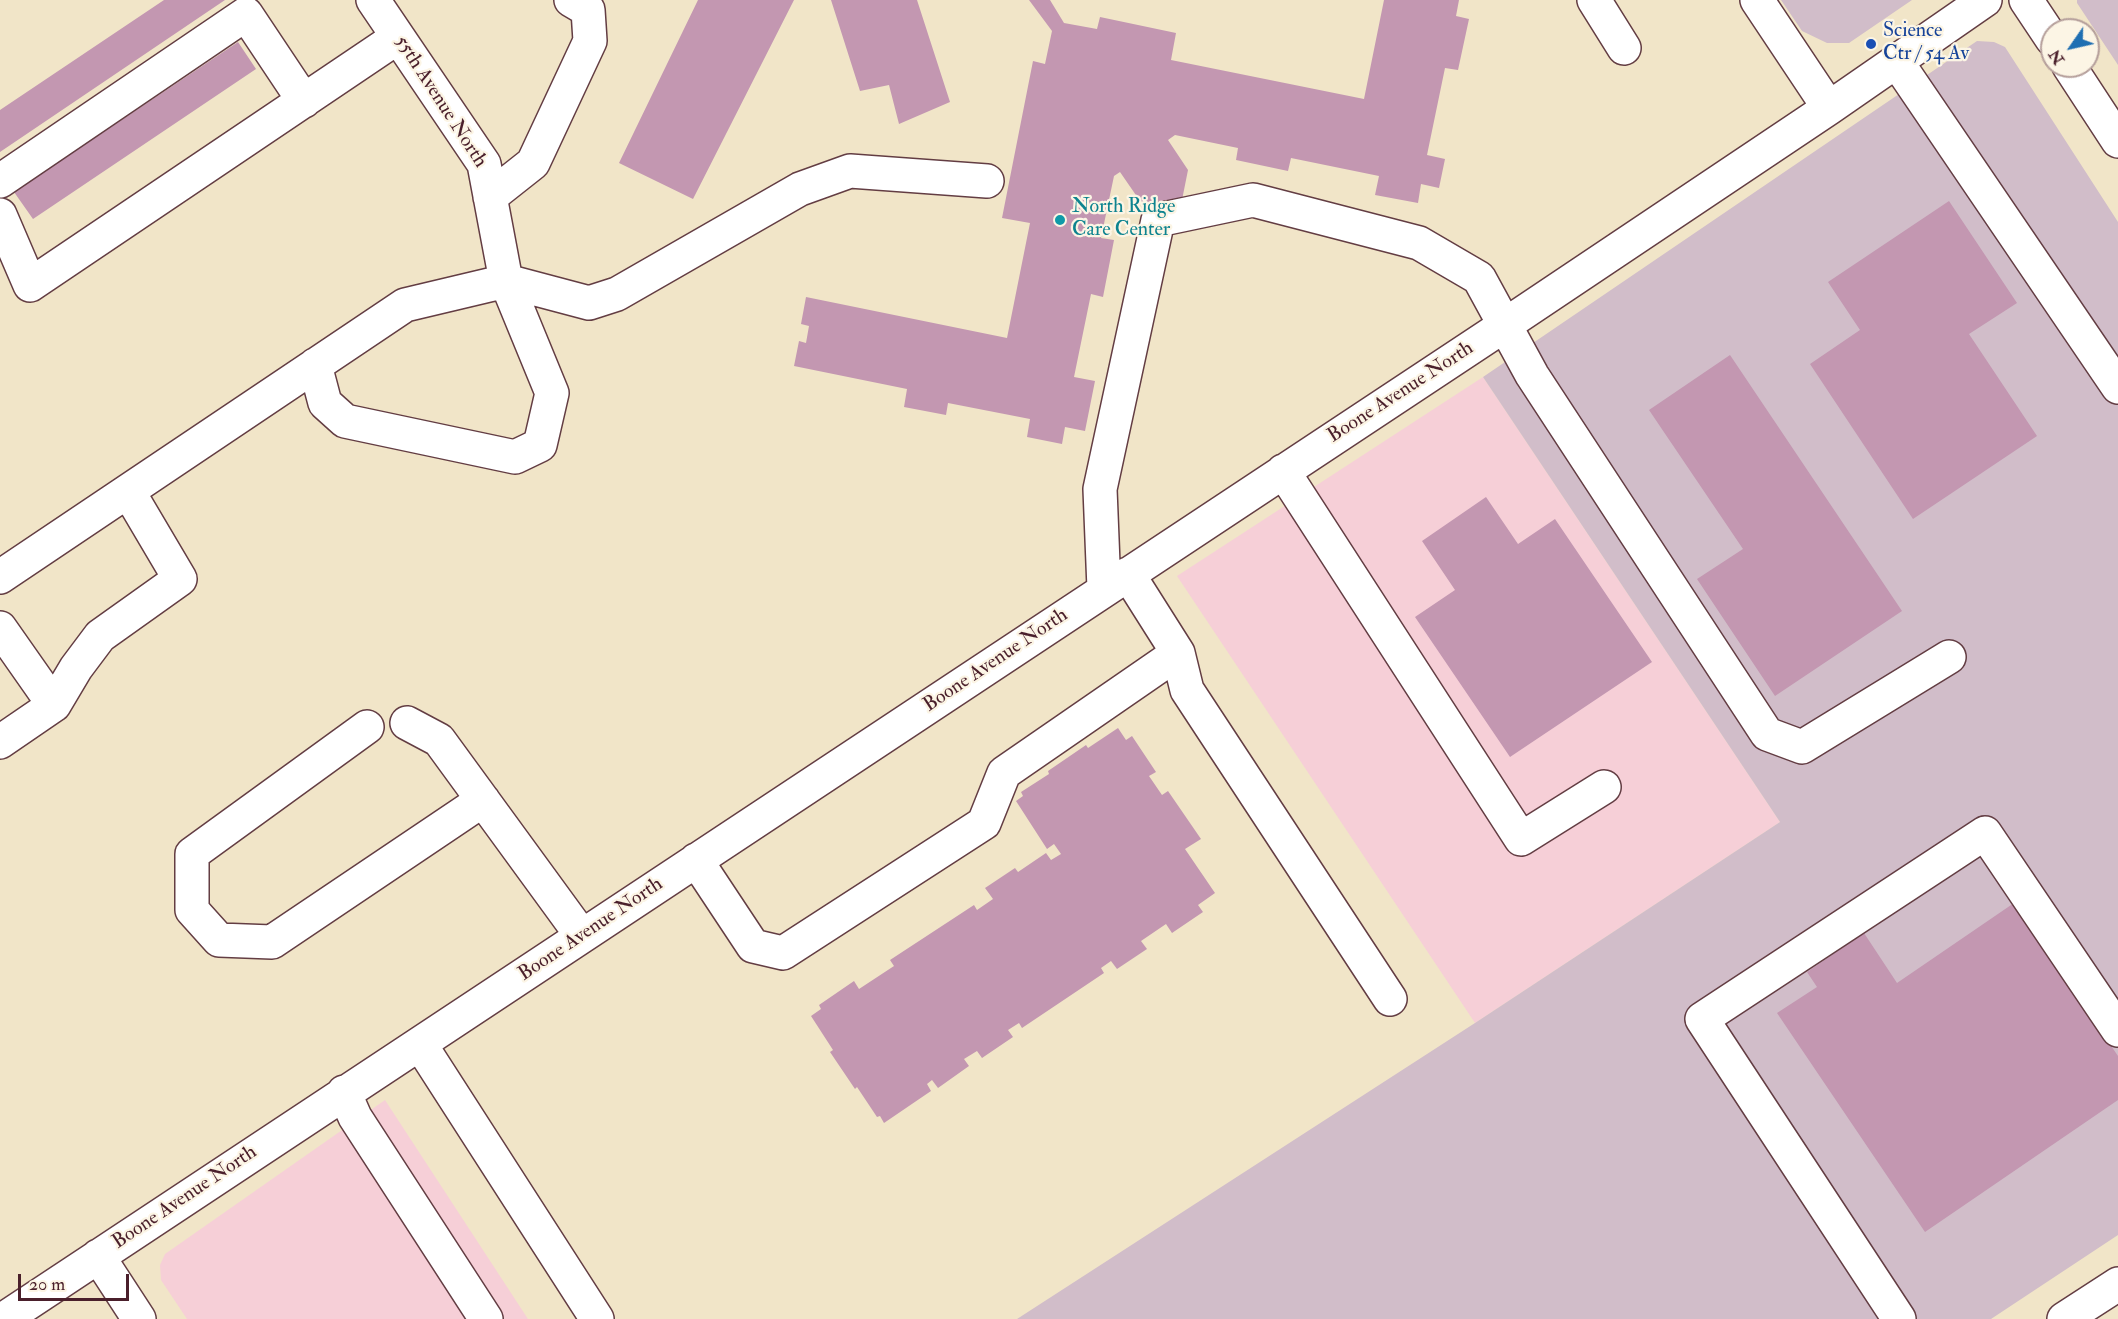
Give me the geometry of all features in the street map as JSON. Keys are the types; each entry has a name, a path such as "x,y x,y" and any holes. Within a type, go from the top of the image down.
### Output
{"street":[{"path":"490,197 533,163 590,41 588,10 571,0"},
{"path":"1594,0 1624,48"},
{"path":"1757,0 1829,108"},
{"name":"Boone Avenue North","path":"4,1319 1505,325 1897,62 1985,0"},
{"path":"2026,0 2040,21"},
{"path":"0,215 30,285 304,100 388,12"},
{"name":"55th Avenue North","path":"315,365 325,403 345,421 515,457 540,445 552,393 506,280 484,164 388,12"},
{"path":"0,182 246,14 304,100"},
{"path":"1897,62 2118,387"},
{"path":"2077,78 2118,141"},
{"path":"0,577 405,305 506,280 589,303 617,294 800,189 850,171 987,181"},
{"path":"1390,999 1186,690 1178,653 1116,581 1100,489 1158,220 1253,200 1419,243 1479,278 1532,375 1767,734 1802,747 1949,657"},
{"path":"1283,471 1521,839 1604,787"},
{"path":"0,742 54,705 76,668 100,636 180,579 128,491"},
{"path":"0,628 54,705"},
{"path":"696,860 753,946 783,953 984,823 1004,773 1178,653"},
{"path":"407,723 439,740 582,936"},
{"path":"367,727 192,854 192,910 219,940 272,942 483,800"},
{"path":"1899,1319 1702,1019 1985,833 2118,1030"},
{"path":"420,1044 597,1319"},
{"path":"344,1092 354,1117 486,1319"},
{"path":"98,1256 140,1319"},
{"path":"2064,1319 2118,1284"}],"shaded area":[{"path":"1781,0 1912,0 1849,43 1827,43 1802,31"},
{"path":"2077,0 2118,0 2118,65 2100,38 2100,18 2087,18"},
{"path":"1977,41 1994,42 2005,47 2118,222 2118,1235 1991,1319 1017,1319 1475,1023 1780,822 1483,377"},
{"path":"1483,377 1780,822 1475,1023 1177,576"},
{"path":"385,1100 528,1319 187,1319 161,1280 160,1265 165,1254"}],"building":[{"path":"164,0 225,0 0,152 0,110"},
{"path":"698,0 794,0 693,199 619,163"},
{"path":"831,0 917,0 950,102 899,124 889,85 860,91"},
{"name":"North Ridge Care Center","path":"1029,0 1050,0 1064,23 1097,29 1100,17 1176,33 1171,60 1364,99 1384,0 1459,0 1456,16 1469,19 1458,70 1445,68 1427,155 1445,159 1439,188 1421,184 1418,203 1375,195 1379,176 1291,158 1288,171 1236,160 1238,148 1175,135 1168,140 1188,170 1180,210 1140,201 1120,172 1114,176 1101,238 1114,240 1103,297 1091,294 1074,377 1095,381 1085,431 1065,427 1062,444 1027,437 1030,419 948,403 946,415 904,407 907,389 794,366 799,341 806,343 809,326 801,324 806,297 1007,338 1030,223 1002,218 1033,61 1045,64 1052,31"},
{"path":"238,42 256,69 33,219 14,192"},
{"path":"1949,201 2017,303 1969,334 2037,436 1913,519 1810,364 1860,330 1828,282"},
{"path":"1730,355 1902,611 1775,696 1697,579 1743,549 1649,410"},
{"path":"1486,497 1518,544 1555,519 1652,662 1510,757 1415,617 1455,590 1422,541"},
{"path":"1118,728 1126,740 1132,736 1156,772 1149,776 1162,795 1168,791 1201,839 1185,849 1215,893 1198,905 1203,912 1172,933 1166,924 1141,941 1147,949 1117,969 1111,961 1101,968 1104,973 1022,1028 1019,1023 1008,1030 1013,1037 982,1058 977,1051 964,1059 969,1066 938,1088 932,1080 927,1084 931,1091 884,1123 880,1116 877,1117 857,1087 855,1089 830,1052 833,1050 811,1016 821,1009 819,1005 854,981 859,989 894,966 890,960 974,905 977,910 993,899 985,888 1015,868 1018,872 1046,853 1051,860 1061,854 1054,844 1047,849 1016,801 1023,796 1021,792 1049,774 1048,771 1086,745 1088,748"},
{"path":"2014,903 2118,1056 2118,1100 1925,1232 1777,1013 1817,987 1807,972 1864,933 1897,983"}],"place":[{"name":"Science Ctr / 54 Av","path":"1871,44"},
{"name":"North Ridge Care Center","path":"1060,220"}]}
